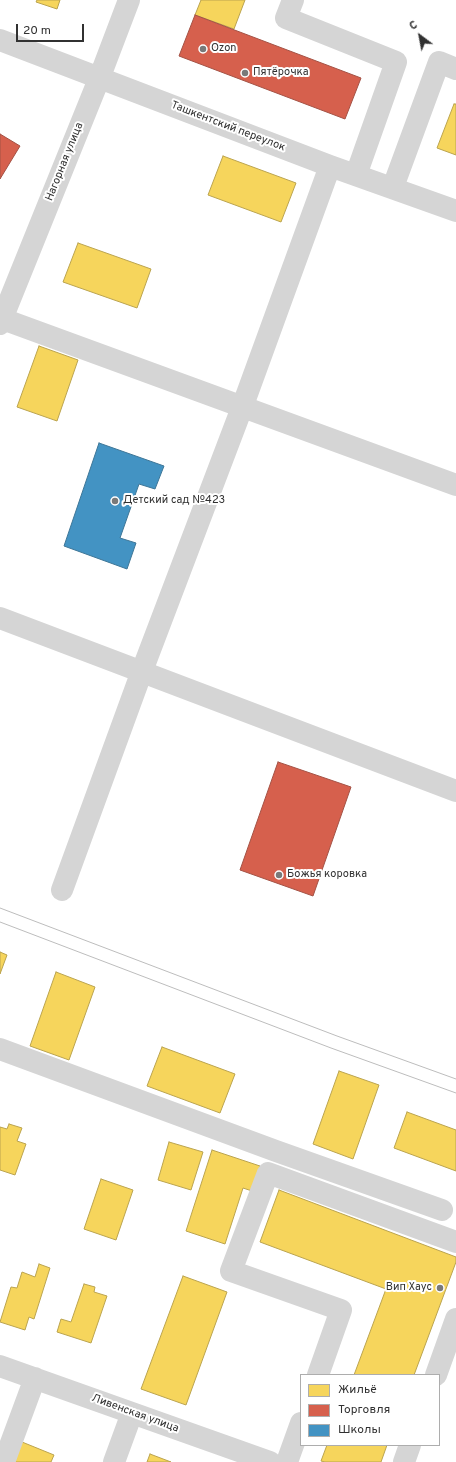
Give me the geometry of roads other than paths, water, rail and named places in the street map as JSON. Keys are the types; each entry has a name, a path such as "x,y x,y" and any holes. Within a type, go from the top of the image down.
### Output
{"street":[{"name":"Нагорная улица","path":"1,320 129,0"},
{"path":"293,0 286,18 396,62 356,175"},
{"name":"Ташкентский переулок","path":"0,40 330,166 456,211"},
{"path":"393,188 439,62 456,69"},
{"path":"62,890 142,671 243,406 330,166"},
{"path":"1,320 456,484"},
{"path":"0,618 456,791"},
{"path":"0,1049 276,1151 442,1210"},
{"path":"276,1151 231,1271 341,1310 318,1374"},
{"path":"268,1173 456,1242"},
{"path":"436,1374 456,1319"},
{"name":"Ливенская улица","path":"0,1366 270,1462"},
{"path":"4,1462 34,1378"},
{"path":"114,1462 132,1413"},
{"path":"287,1462 300,1426"},
{"path":"404,1462 410,1446"}],"tram line":[{"path":"0,908 337,1036 456,1079"},
{"path":"0,922 331,1048 456,1093"}],"place":[{"name":"Ozon","path":"203,49"},
{"name":"Пятёрочка","path":"245,73"},
{"name":"Детский сад №423","path":"115,501"},
{"name":"Божья коровка","path":"279,875"},
{"name":"Вип Хаус","path":"440,1288"}]}
